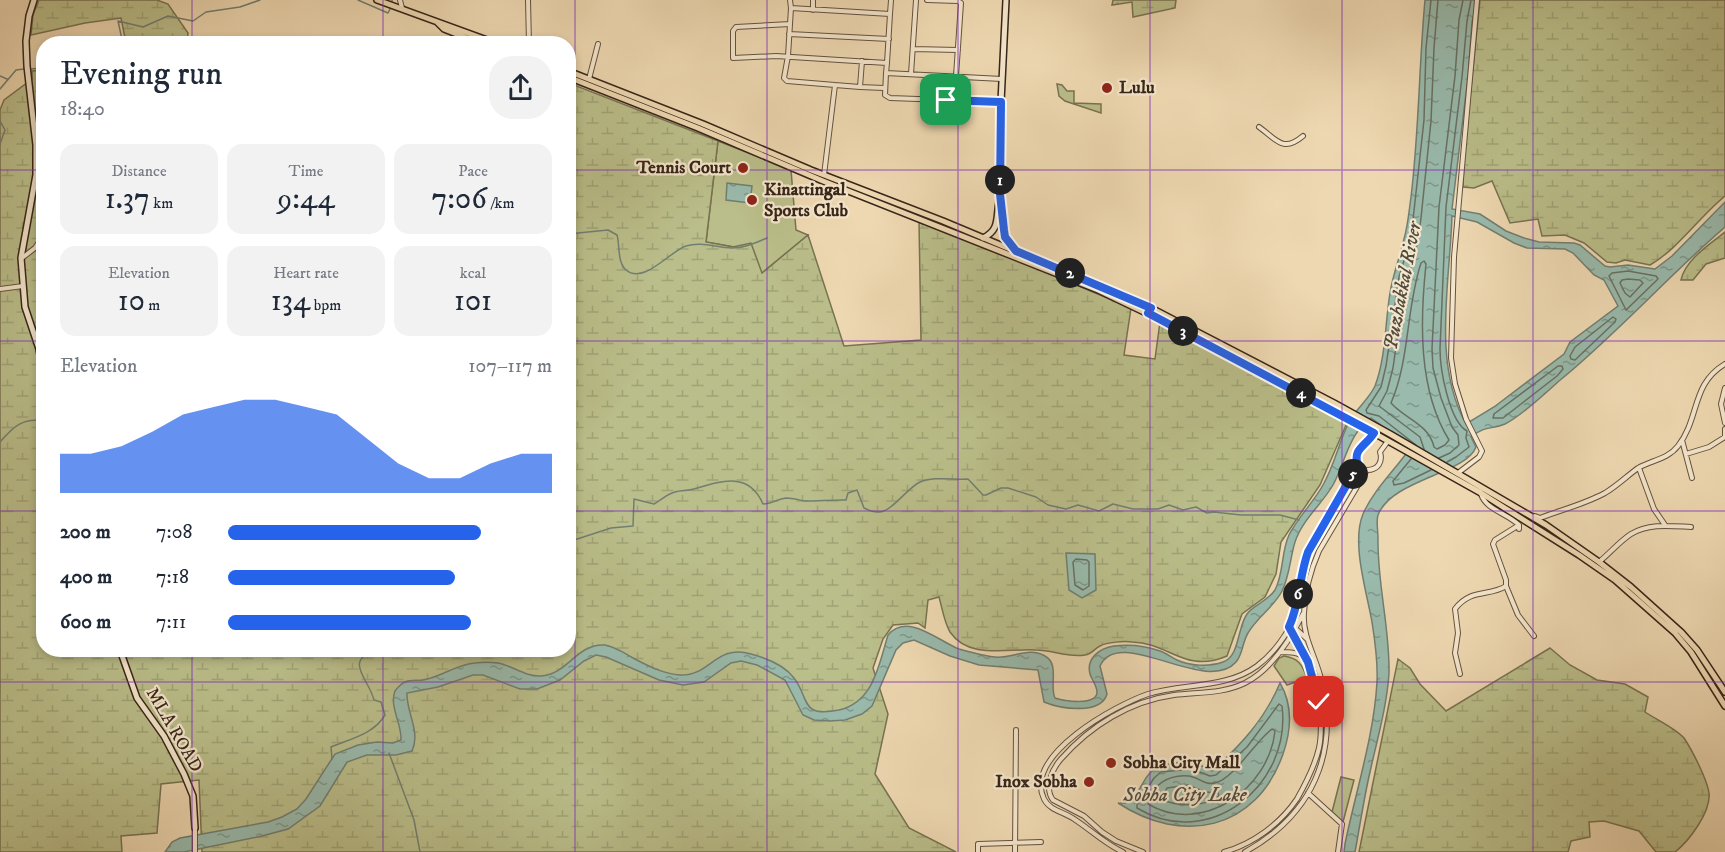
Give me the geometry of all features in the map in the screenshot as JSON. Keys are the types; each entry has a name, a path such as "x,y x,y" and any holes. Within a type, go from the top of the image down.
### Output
{"main road":[{"path":"377,0 477,36"},
{"path":"438,23 444,29 462,36"},
{"path":"576,74 703,124 824,176 1016,251 1149,310 1332,406 1372,424 1444,472 1477,485 1538,521 1599,562 1681,632 1722,681 1725,692"},
{"path":"576,80 1149,310"},
{"path":"1332,406 1388,441 1406,447 1456,476 1579,555 1638,599 1691,652 1725,706"}],"street":[{"path":"34,0 29,16 26,46 36,145 36,176 21,258 26,307 36,339"},
{"path":"400,0 402,9"},
{"path":"528,0 529,36"},
{"path":"790,0 788,56 783,74 787,81 884,88"},
{"path":"813,0 813,10"},
{"path":"891,0 884,88 886,97 1001,102"},
{"path":"911,74 916,0"},
{"path":"927,0 961,3 956,76"},
{"path":"983,238 992,234 996,226 1000,194 1001,102 1006,0"},
{"path":"1456,476 1479,457 1482,451 1466,418 1455,384 1451,358 1454,267 1477,0"},
{"path":"791,8 890,14"},
{"path":"790,24 738,27 733,31 733,56 735,59 788,56 887,63"},
{"path":"789,34 889,39"},
{"path":"589,79 598,44"},
{"path":"913,49 958,50"},
{"path":"860,87 862,61"},
{"path":"886,73 1002,79"},
{"path":"824,176 835,85"},
{"path":"1259,127 1285,145 1292,145 1303,136"},
{"path":"1000,194 1005,237 1016,251"},
{"path":"21,258 36,248"},
{"path":"0,289 23,286"},
{"path":"1477,485 1540,518 1604,493 1639,468 1668,456 1682,440 1693,416 1698,395 1706,380 1716,369 1725,364"},
{"path":"1725,388 1721,404 1725,423"},
{"path":"1686,454 1709,447 1725,437 1725,429"},
{"path":"1124,852 1048,805 1042,793 1049,764 1070,739 1123,703 1168,688 1214,683 1244,674 1257,667 1267,657 1289,627 1294,615 1302,567 1308,552 1358,465 1357,452 1361,447 1367,445 1371,431"},
{"path":"1682,440 1692,478"},
{"path":"1245,852 1278,830 1293,816 1308,793 1322,762 1328,726 1321,676 1307,640 1304,614 1314,564 1319,551 1367,470 1380,464 1382,458 1380,452 1388,441"},
{"path":"1639,468 1654,509 1665,525"},
{"path":"1481,493 1487,504 1513,519 1519,527 1495,540 1493,544 1518,615 1534,636"},
{"path":"1599,562 1630,534 1640,530 1665,525 1691,526"},
{"path":"1460,674 1455,653 1458,633 1455,609 1471,596 1506,586"},
{"path":"1143,852 1116,841 1084,816 1053,800 1050,796 1050,784 1056,765 1076,743 1120,711 1156,698 1210,692 1237,687 1248,682 1271,663 1304,614"},
{"path":"1289,627 1296,628 1307,640"},
{"path":"1224,852 1248,844 1266,831 1295,801 1312,769 1319,748 1321,717 1316,685 1300,645 1289,627"},
{"path":"1279,652 1298,654 1306,659"},
{"name":"MLA ROAD","path":"122,657 137,698 164,736 184,774 193,796 195,828"},
{"path":"1168,688 1170,696"},
{"path":"1015,852 1016,730"},
{"path":"1070,739 1076,743"},
{"path":"1043,783 1050,784"},
{"path":"1308,793 1342,824 1338,852"},
{"path":"1079,823 1084,816"},
{"path":"195,828 195,852"},
{"path":"978,852 978,844 1041,842"}],"green space":[{"path":"39,0 157,0 168,4 188,33 188,36 125,36 121,18 31,35 33,15"},
{"path":"1113,0 1176,0 1175,8 1133,17 1132,2 1112,5"},
{"path":"1480,0 1725,0 1725,196 1679,242 1650,265 1625,260 1616,263 1607,262 1584,243 1565,235 1542,236 1538,219 1510,223 1492,181 1474,188 1463,187"},
{"path":"32,71 36,71 36,657 576,657 576,86 718,141 706,242 733,247 751,243 762,273 808,235 844,346 921,340 919,221 1131,308 1124,355 1155,359 1160,322 1347,423 1320,485 1281,542 1276,574 1265,597 1242,614 1227,656 1200,662 1157,647 1129,642 1107,644 1089,654 1078,656 1042,650 990,651 978,649 958,641 950,632 939,597 928,600 925,628 918,623 893,625 883,639 873,668 888,714 875,774 909,828 956,852 202,852 199,780 161,784 157,833 121,836 122,852 0,852 0,110 4,100 32,79"},
{"path":"1057,84 1062,85 1067,91 1074,91 1074,103 1101,104 1101,113 1065,101 1059,96"},
{"name":"Kinattingal Sports Club","path":"718,141 791,170 796,230 808,235 762,273 734,247 706,242"},
{"path":"1725,232 1725,258 1706,264 1693,280 1681,280 1693,259"},
{"path":"1550,648 1570,665 1597,680 1625,684 1648,697 1645,712 1671,727 1684,738 1699,765 1709,793 1709,801 1703,817 1687,841 1675,852 1656,852 1639,831 1604,821 1589,822 1590,837 1571,841 1568,852 1359,852 1398,659 1410,668 1420,684 1446,711"},
{"path":"1284,656 1299,662 1307,678 1287,685 1274,666 1279,658"},
{"path":"1341,777 1354,780 1343,822 1332,812"}],"water":[{"name":"Puzhakkal River","path":"1425,0 1477,0 1472,22 1468,77 1452,209 1480,214 1506,231 1524,238 1539,242 1580,245 1605,266 1610,267 1628,265 1655,269 1672,256 1725,202 1725,227 1602,344 1532,404 1505,424 1476,433 1471,437 1476,447 1469,456 1458,464 1398,493 1386,503 1378,515 1378,555 1388,639 1389,673 1384,710 1355,852 1344,852 1372,722 1377,675 1373,629 1359,553 1360,526 1363,514 1373,496 1411,447 1371,418 1354,437 1333,485 1298,534 1282,591 1252,627 1236,662 1222,670 1205,671 1125,652 1110,655 1100,666 1107,694 1103,701 1089,708 1070,708 1044,702 1038,670 979,665 950,656 914,640 903,643 896,650 872,706 862,714 845,720 830,721 814,720 803,715 785,680 757,665 741,661 731,663 704,682 683,685 659,680 606,657 596,655 584,661 560,680 537,689 520,689 483,675 473,675 438,687 407,693 415,737 412,751 396,755 367,755 347,762 320,806 288,829 184,852 165,852 172,842 180,838 268,822 297,809 335,754 358,745 377,742 393,743 401,740 394,697 395,691 401,684 430,678 468,664 498,663 530,675 541,676 558,670 587,649 605,645 656,669 680,675 699,671 729,653 739,652 769,660 780,666 794,678 812,709 827,712 851,706 860,699 868,690 878,669 888,635 905,626 923,630 959,649 986,656 1001,657 1027,652 1039,653 1052,664 1055,698 1072,701 1086,701 1096,696 1097,690 1090,674 1090,664 1095,655 1108,647 1126,645 1149,648 1194,665 1212,665 1229,659 1233,654 1247,614 1275,590 1289,535 1323,485 1350,420 1375,386 1383,352 1390,293 1408,218 1416,148","holes":["1452,216 1477,222 1527,248 1565,249 1573,253 1594,275 1604,280 1618,306 1570,342 1564,354 1494,407 1466,424 1449,375 1446,349"]},
{"path":"727,183 752,186 750,203 726,200"},
{"path":"1066,553 1095,554 1096,590 1082,598 1069,590"},
{"name":"Sobha City Lake","path":"1280,683 1289,709 1288,736 1283,754 1271,780 1255,800 1236,814 1214,823 1191,826 1167,824 1142,816 1118,803 1134,798 1150,773 1165,765 1190,762 1212,771 1260,720"}],"waterway":[{"path":"121,36 118,21 143,27 168,16 193,21 206,12 240,7 260,0"},
{"path":"358,0 388,13 390,9"},
{"path":"0,89 16,70 24,69"},
{"path":"30,69 36,69"},
{"path":"0,76 7,79"},
{"path":"0,121 5,130 0,144"},
{"path":"576,233 608,230 617,235 621,263 626,270 633,273 641,273 657,266 686,246 698,244 737,248 767,238"},
{"path":"0,442 19,424 36,420"},
{"path":"576,539 611,528 633,526 634,499 654,504 675,492 733,481 750,487 763,504 786,498 805,501 846,500 848,493 857,490 864,508 876,512 888,509 910,489 925,480 968,479 983,495 1001,488 1008,488 1036,497 1048,505 1066,509 1078,505 1099,511 1113,504 1133,509 1158,509 1169,505 1183,510 1196,507 1207,513 1280,515 1299,520"},
{"path":"332,759 331,747 375,727 385,715 381,702 374,700 360,671 359,665 363,657"},
{"path":"389,753 414,820 420,852"}],"place":[{"name":"Lulu","path":"1107,88"},
{"name":"Tennis Court","path":"743,168"},
{"name":"Kinattingal Sports Club","path":"752,200"},
{"name":"Sobha City Mall","path":"1111,763"},
{"name":"Inox Sobha","path":"1089,782"}],"route":[{"path":"946,100 1001,102 1000,194 1005,237 1016,251 1151,308 1148,313 1374,433 1367,445 1361,447 1357,452 1358,465 1308,552 1302,567 1296,607 1289,627 1308,662 1319,702"}]}
